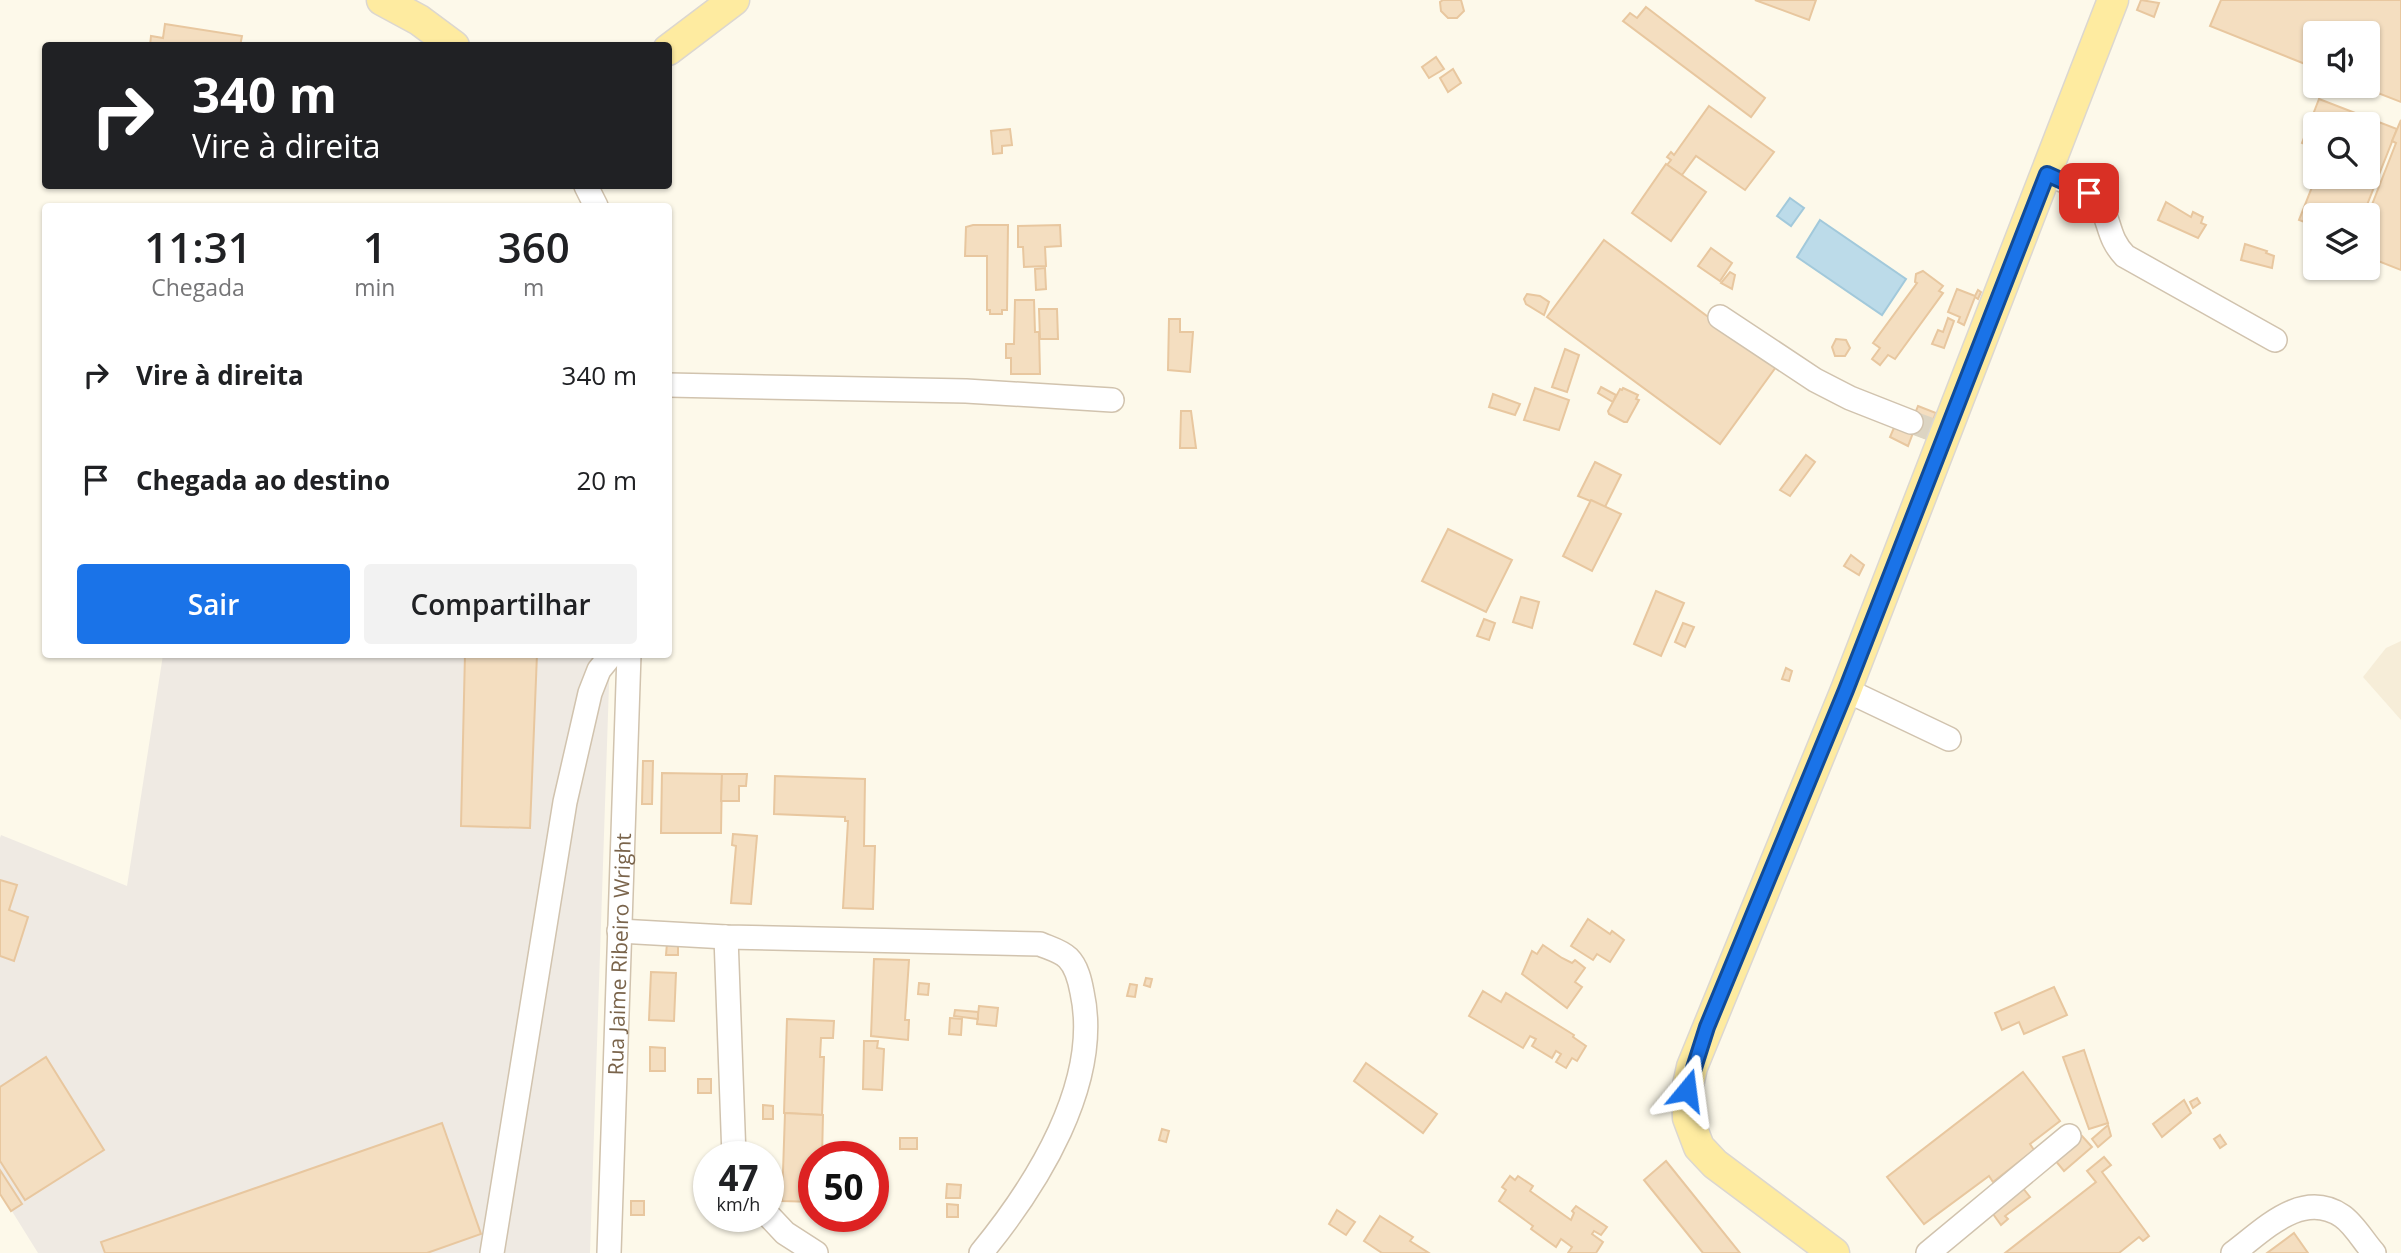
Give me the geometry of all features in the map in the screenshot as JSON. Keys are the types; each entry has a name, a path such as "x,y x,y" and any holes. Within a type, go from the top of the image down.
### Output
{"main road":[{"path":"382,0 419,20 449,42"},
{"path":"672,47 734,0"},
{"path":"1834,1253 1715,1164 1699,1147 1688,1118 1687,1090 1707,1027 1846,690 1929,428 2047,174 2113,0"}],"street":[{"path":"2047,174 2089,193 2099,203 2115,246 2125,256 2275,340"},
{"path":"1720,317 1815,380 1850,398 1929,428"},
{"path":"672,385 966,391 1112,400"},
{"path":"492,1253 565,802 590,693 599,670 609,658"},
{"name":"Rua Jaime Ribeiro Wright","path":"609,1253 629,658"},
{"path":"1846,690 1949,739"},
{"path":"619,931 726,937 1040,944 1070,959 1079,976 1085,1004 1083,1058 1074,1094 1046,1158 1012,1214 981,1253"},
{"path":"726,937 733,1141"},
{"path":"1928,1253 2068,1136"},
{"path":"2234,1253 2286,1213 2308,1207 2326,1208 2344,1217 2374,1253"},
{"path":"784,1232 816,1253"}],"shaded area":[{"path":"2401,641 2401,720 2363,677 2386,648"},
{"path":"163,658 610,658 590,1253 38,1253 0,1192 1,835 127,886"}],"water":[{"path":"1790,198 1804,208 1791,226 1777,216"},
{"path":"1820,220 1906,279 1882,315 1797,257"}],"building":[{"path":"1461,0 1464,11 1457,18 1448,18 1441,11 1440,2"},
{"path":"1755,0 1816,0 1809,20"},
{"path":"2141,0 2159,3 2154,17 2137,10"},
{"path":"2221,0 2401,0 2401,102 2380,94 2380,21 2303,21 2303,63 2210,26"},
{"path":"1646,7 1765,98 1751,117 1623,21 1630,13 1637,18"},
{"path":"165,24 242,36 241,42 150,42 151,36 163,38"},
{"path":"1436,57 1444,69 1429,78 1422,67"},
{"path":"1453,69 1461,83 1448,92 1440,78"},
{"path":"2319,99 2353,112 2314,112"},
{"path":"1709,106 1774,152 1745,190 1696,156 1682,175 1667,165 1671,160 1667,157 1671,152 1674,155"},
{"path":"2401,120 2401,270 2380,262 2380,203 2373,203 2396,143 2392,141"},
{"path":"2380,122 2397,129 2380,172"},
{"path":"1010,129 1012,145 1002,146 1002,153 993,154 991,131"},
{"path":"1666,164 1706,192 1671,241 1632,213"},
{"path":"2311,189 2373,189 2368,203 2306,203"},
{"path":"2166,202 2191,217 2193,212 2203,217 2201,223 2206,225 2198,238 2158,220"},
{"path":"1008,225 1007,310 1002,310 1002,314 990,314 990,310 987,310 987,256 965,256 966,227"},
{"path":"1060,225 1061,246 1045,247 1046,266 1024,267 1023,247 1018,247 1018,226"},
{"path":"1604,240 1776,367 1720,444 1547,317"},
{"path":"2245,244 2274,256 2272,268 2241,260"},
{"path":"1711,248 1732,263 1720,281 1698,266"},
{"path":"1045,268 1046,289 1036,290 1035,269"},
{"path":"1923,271 1943,286 1939,291 1943,293 1895,359 1888,355 1880,365 1872,359 1880,348 1873,343 1917,283 1916,274"},
{"path":"1730,272 1735,275 1732,289 1721,283"},
{"path":"1957,289 1975,296 1978,290 1981,292 1978,299 1975,297 1964,325 1958,322 1960,317 1948,312"},
{"path":"1527,294 1540,296 1549,302 1544,315 1526,304 1524,299"},
{"path":"1015,300 1034,300 1035,332 1039,332 1040,374 1011,374 1011,358 1006,358 1006,344 1014,344"},
{"path":"1039,309 1057,309 1058,339 1040,339"},
{"path":"1948,318 1954,321 1944,348 1932,344 1938,330 1943,332"},
{"path":"1169,319 1180,319 1180,332 1193,332 1190,372 1168,370"},
{"path":"1836,339 1846,340 1850,348 1845,356 1835,356 1832,347"},
{"path":"1565,349 1579,355 1567,392 1552,387"},
{"path":"1601,387 1616,395 1613,402 1598,393"},
{"path":"1535,388 1569,400 1559,430 1524,420"},
{"path":"1623,388 1638,395 1636,399 1639,400 1627,422 1608,411"},
{"path":"1493,394 1520,404 1515,415 1489,407"},
{"path":"1918,406 1936,413 1925,438 1913,433 1908,446 1890,437 1896,423 1909,428"},
{"path":"1181,411 1191,411 1196,448 1180,448"},
{"path":"1806,455 1815,462 1790,496 1780,490"},
{"path":"1595,462 1621,475 1605,507 1578,496"},
{"path":"1591,500 1621,514 1592,571 1563,556"},
{"path":"1448,529 1512,560 1486,612 1422,581"},
{"path":"1851,555 1864,565 1859,575 1844,566"},
{"path":"1656,591 1684,603 1661,656 1634,644"},
{"path":"1521,597 1539,602 1532,628 1513,622"},
{"path":"1484,619 1495,623 1489,640 1477,636"},
{"path":"1683,623 1694,627 1685,647 1675,642"},
{"path":"465,658 537,658 530,828 461,826"},
{"path":"1786,668 1792,671 1789,681 1782,679"},
{"path":"643,761 653,761 652,804 642,804"},
{"path":"662,773 722,774 721,833 661,833"},
{"path":"722,774 747,774 746,786 739,786 739,801 721,801"},
{"path":"775,776 865,779 864,846 875,846 873,909 843,908 848,821 845,821 845,817 774,814"},
{"path":"733,834 757,836 751,904 731,903 736,846 732,845"},
{"path":"0,880 17,885 9,910 28,917 14,961 0,956"},
{"path":"1588,919 1624,940 1610,962 1597,954 1593,960 1571,946"},
{"path":"667,943 678,944 678,955 666,955"},
{"path":"1543,945 1562,958 1572,963 1575,960 1585,968 1575,982 1582,987 1567,1008 1522,974 1532,951 1537,954"},
{"path":"874,959 909,960 905,1020 909,1020 908,1040 871,1036"},
{"path":"651,972 676,973 674,1021 649,1020"},
{"path":"1146,978 1152,979 1150,987 1144,985"},
{"path":"919,983 929,984 928,995 918,994"},
{"path":"1130,984 1137,985 1135,997 1127,996"},
{"path":"2054,987 2067,1015 2024,1034 2019,1022 2002,1030 1995,1013"},
{"path":"1483,991 1501,1002 1506,993 1574,1035 1573,1037 1586,1046 1577,1061 1572,1058 1566,1068 1556,1062 1561,1054 1556,1051 1552,1058 1532,1046 1536,1039 1530,1036 1523,1048 1469,1016"},
{"path":"979,1006 998,1008 996,1026 977,1024"},
{"path":"955,1010 978,1012 978,1019 954,1016"},
{"path":"950,1018 962,1019 961,1035 949,1034"},
{"path":"787,1019 834,1021 833,1038 821,1038 820,1057 824,1057 822,1115 784,1113"},
{"path":"864,1041 878,1041 877,1048 884,1049 882,1090 863,1089"},
{"path":"650,1047 665,1048 665,1071 650,1071"},
{"path":"2084,1050 2108,1123 2089,1129 2063,1057"},
{"path":"46,1057 104,1150 25,1200 0,1161 0,1087"},
{"path":"1366,1063 1437,1114 1423,1133 1354,1081"},
{"path":"2023,1072 2060,1121 2030,1144 2034,1150 1993,1182 1989,1176 1924,1224 1887,1177"},
{"path":"698,1079 711,1079 711,1093 698,1093"},
{"path":"2197,1098 2200,1103 2193,1108 2190,1102"},
{"path":"2184,1100 2191,1113 2162,1137 2153,1124"},
{"path":"763,1105 773,1106 773,1119 763,1119"},
{"path":"785,1113 823,1115 822,1141 798,1141 798,1202 784,1201"},
{"path":"442,1123 481,1234 427,1253 105,1253 101,1242"},
{"path":"2108,1125 2111,1136 2098,1147 2092,1139"},
{"path":"1162,1129 1169,1131 1166,1142 1159,1140"},
{"path":"2220,1135 2226,1144 2220,1148 2214,1139"},
{"path":"2082,1136 2092,1147 2064,1171 2054,1159"},
{"path":"900,1138 917,1138 917,1149 900,1149"},
{"path":"2104,1157 2111,1165 2102,1172 2149,1236 2143,1241 2139,1237 2119,1253 2005,1253 2096,1182 2087,1171"},
{"path":"1666,1161 1740,1253 1703,1253 1644,1180"},
{"path":"0,1170 22,1204 11,1211 0,1194"},
{"path":"1510,1176 1515,1180 1518,1176 1533,1186 1530,1191 1571,1220 1576,1206 1607,1227 1601,1235 1594,1231 1592,1234 1603,1242 1596,1253 1568,1253 1572,1247 1561,1239 1556,1247 1499,1201 1506,1190 1502,1187"},
{"path":"947,1184 961,1185 960,1198 946,1198"},
{"path":"2022,1187 2030,1197 2005,1216 2008,1219 2001,1225 1993,1214 2000,1208 1998,1206"},
{"path":"631,1201 644,1201 644,1215 631,1215"},
{"path":"947,1204 958,1205 958,1217 947,1217"},
{"path":"1337,1210 1355,1222 1346,1235 1329,1224"},
{"path":"1380,1216 1413,1237 1410,1241 1429,1253 1382,1253 1364,1241"},
{"path":"2294,1233 2308,1253 2267,1253"}],"tunnel":[{"path":"1911,422 1930,429"}],"route":[{"path":"1687,1090 1692,1067 1707,1027 1846,690 2047,174 2089,193"}]}
